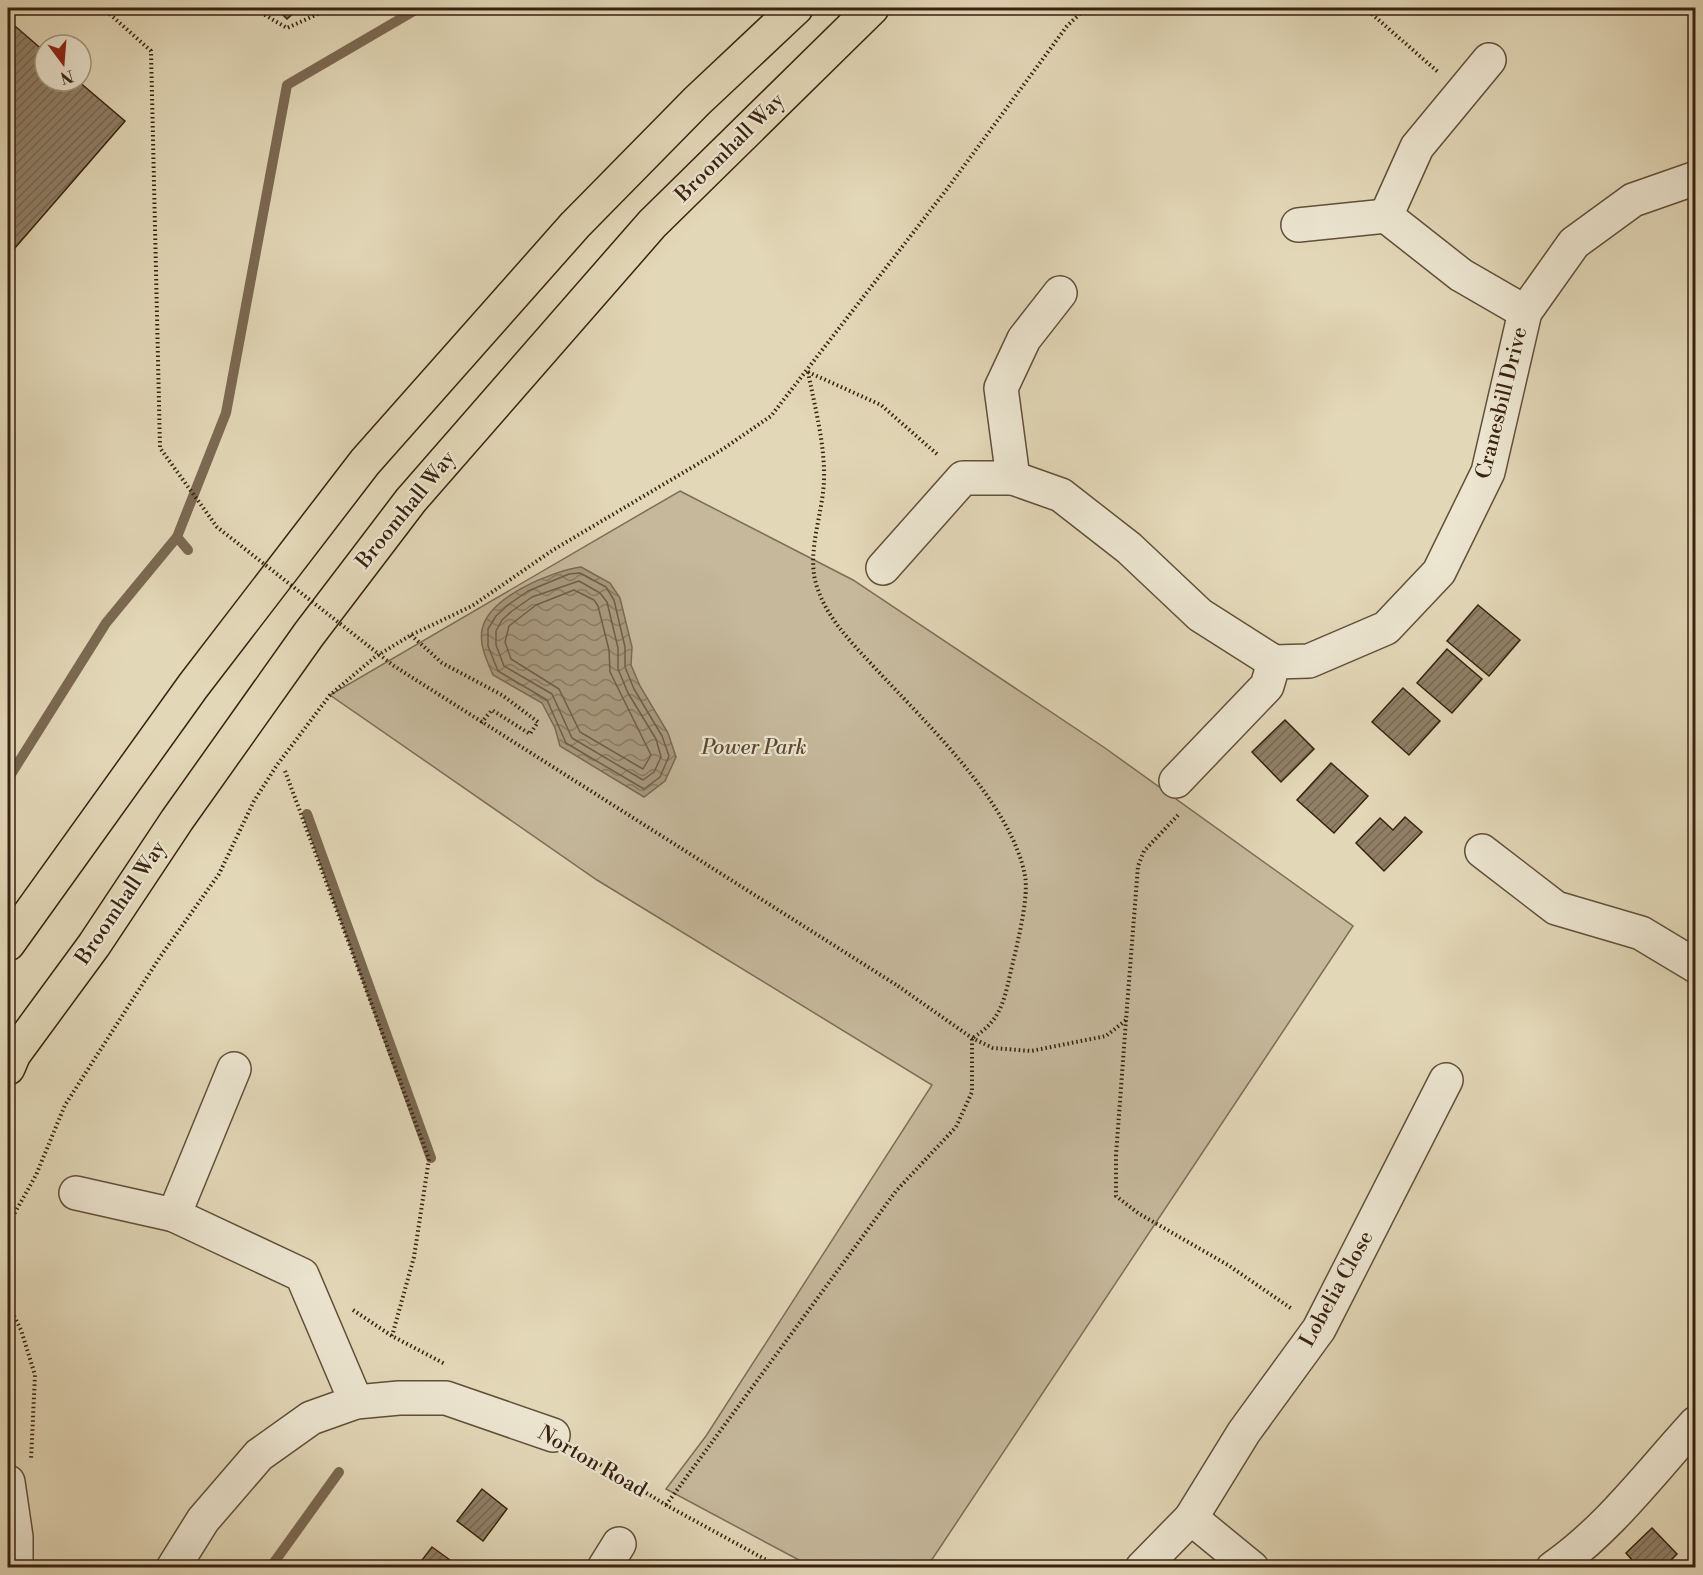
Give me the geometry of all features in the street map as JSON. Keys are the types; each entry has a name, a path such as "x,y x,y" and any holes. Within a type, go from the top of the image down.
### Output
{"highway":[{"path":"8,944 193,686 365,462 575,225 697,101 796,8"},
{"name":"Broomhall Way","path":"8,1068 309,634 411,500 652,224 872,8"}],"street":[{"path":"1386,216 1417,147 1460,92 1489,60"},
{"name":"Cranesbill Drive","path":"1274,662 1309,661 1386,628 1439,572 1488,472 1525,312 1574,243 1633,200 1695,178"},
{"path":"1298,225 1386,216 1461,275 1525,312"},
{"path":"1013,478 1001,388 1024,339 1060,293"},
{"path":"883,568 963,477 1013,478 1061,495 1129,548 1200,615 1274,662 1267,686 1176,781"},
{"path":"1482,851 1556,908 1641,933 1695,966"},
{"path":"174,1215 234,1069"},
{"name":"Lobelia Close","path":"1145,1566 1191,1518 1244,1432 1319,1329 1446,1080"},
{"path":"76,1193 174,1215 302,1275 335,1348 356,1402"},
{"name":"Norton Road","path":"173,1568 203,1520 259,1455 311,1418 356,1402 399,1398 446,1398 553,1435"},
{"path":"1569,1563 1631,1497 1695,1423"},
{"path":"16,1568 20,1474"},
{"path":"1191,1518 1252,1568"}],"path":[{"path":"103,8 151,51 160,448 217,527 394,666 898,986 972,1038 993,1048 1031,1051 1106,1036 1126,1020"},
{"path":"253,8 287,28 331,8"},
{"path":"8,1225 36,1175 65,1105 160,957 219,874 254,801 277,765 330,695 375,657 411,635 472,606 553,550 723,449 771,416 808,372 1067,26 1086,8"},
{"path":"1365,8 1460,92"},
{"path":"808,372 822,445 824,481 816,544 815,579 836,626 958,759 996,808 1017,846 1026,879 1019,936 1002,1008 988,1029 972,1038"},
{"path":"808,372 881,405 963,477"},
{"path":"411,635 442,663 502,695 538,722 530,734 492,710 481,723"},
{"path":"277,765 285,772 429,1159 414,1257 392,1336"},
{"path":"1138,866 1116,1155 1116,1196 1138,1213 1228,1265 1319,1329"},
{"path":"666,1505 896,1191 956,1127 972,1092 972,1038"},
{"path":"8,1304 21,1329 35,1375 20,1474"},
{"path":"347,1305 392,1336 453,1368"},
{"name":"Norton Road","path":"553,1435 666,1505 781,1568"}],"green space":[{"name":"Power Park","path":"680,491 853,580 1105,748 1353,926 927,1567 812,1567 666,1489 706,1436 932,1085 597,880 330,695"}],"water":[{"path":"581,567 610,583 620,598 632,647 631,665 640,686 668,733 676,757 665,781 644,797 560,746 555,728 542,703 493,675 484,653 482,630 487,618 496,607 508,597 539,580"}],"building":[{"path":"276,8 299,8 287,19"},
{"path":"8,20 33,42 33,93 92,93 125,121 8,256"},
{"path":"1478,605 1520,640 1489,676 1447,641"},
{"path":"1447,649 1482,679 1452,713 1417,683"},
{"path":"1403,688 1440,721 1409,755 1372,722"},
{"path":"1285,720 1314,749 1281,782 1252,752"},
{"path":"1331,763 1368,796 1334,833 1297,800"},
{"path":"1405,817 1422,832 1384,871 1356,843 1380,818 1393,830"},
{"path":"482,1489 507,1509 483,1541 457,1521"},
{"path":"1652,1528 1677,1554 1663,1568 1639,1568 1626,1553"},
{"path":"432,1547 461,1568 416,1568"},
{"path":"1687,1560 1694,1568 1679,1568"}],"waterway":[{"path":"8,779 106,623 177,537 226,413 287,85 419,8"},
{"path":"177,537 188,550"},
{"path":"307,814 431,1158"},
{"path":"270,1568 339,1472"}]}
